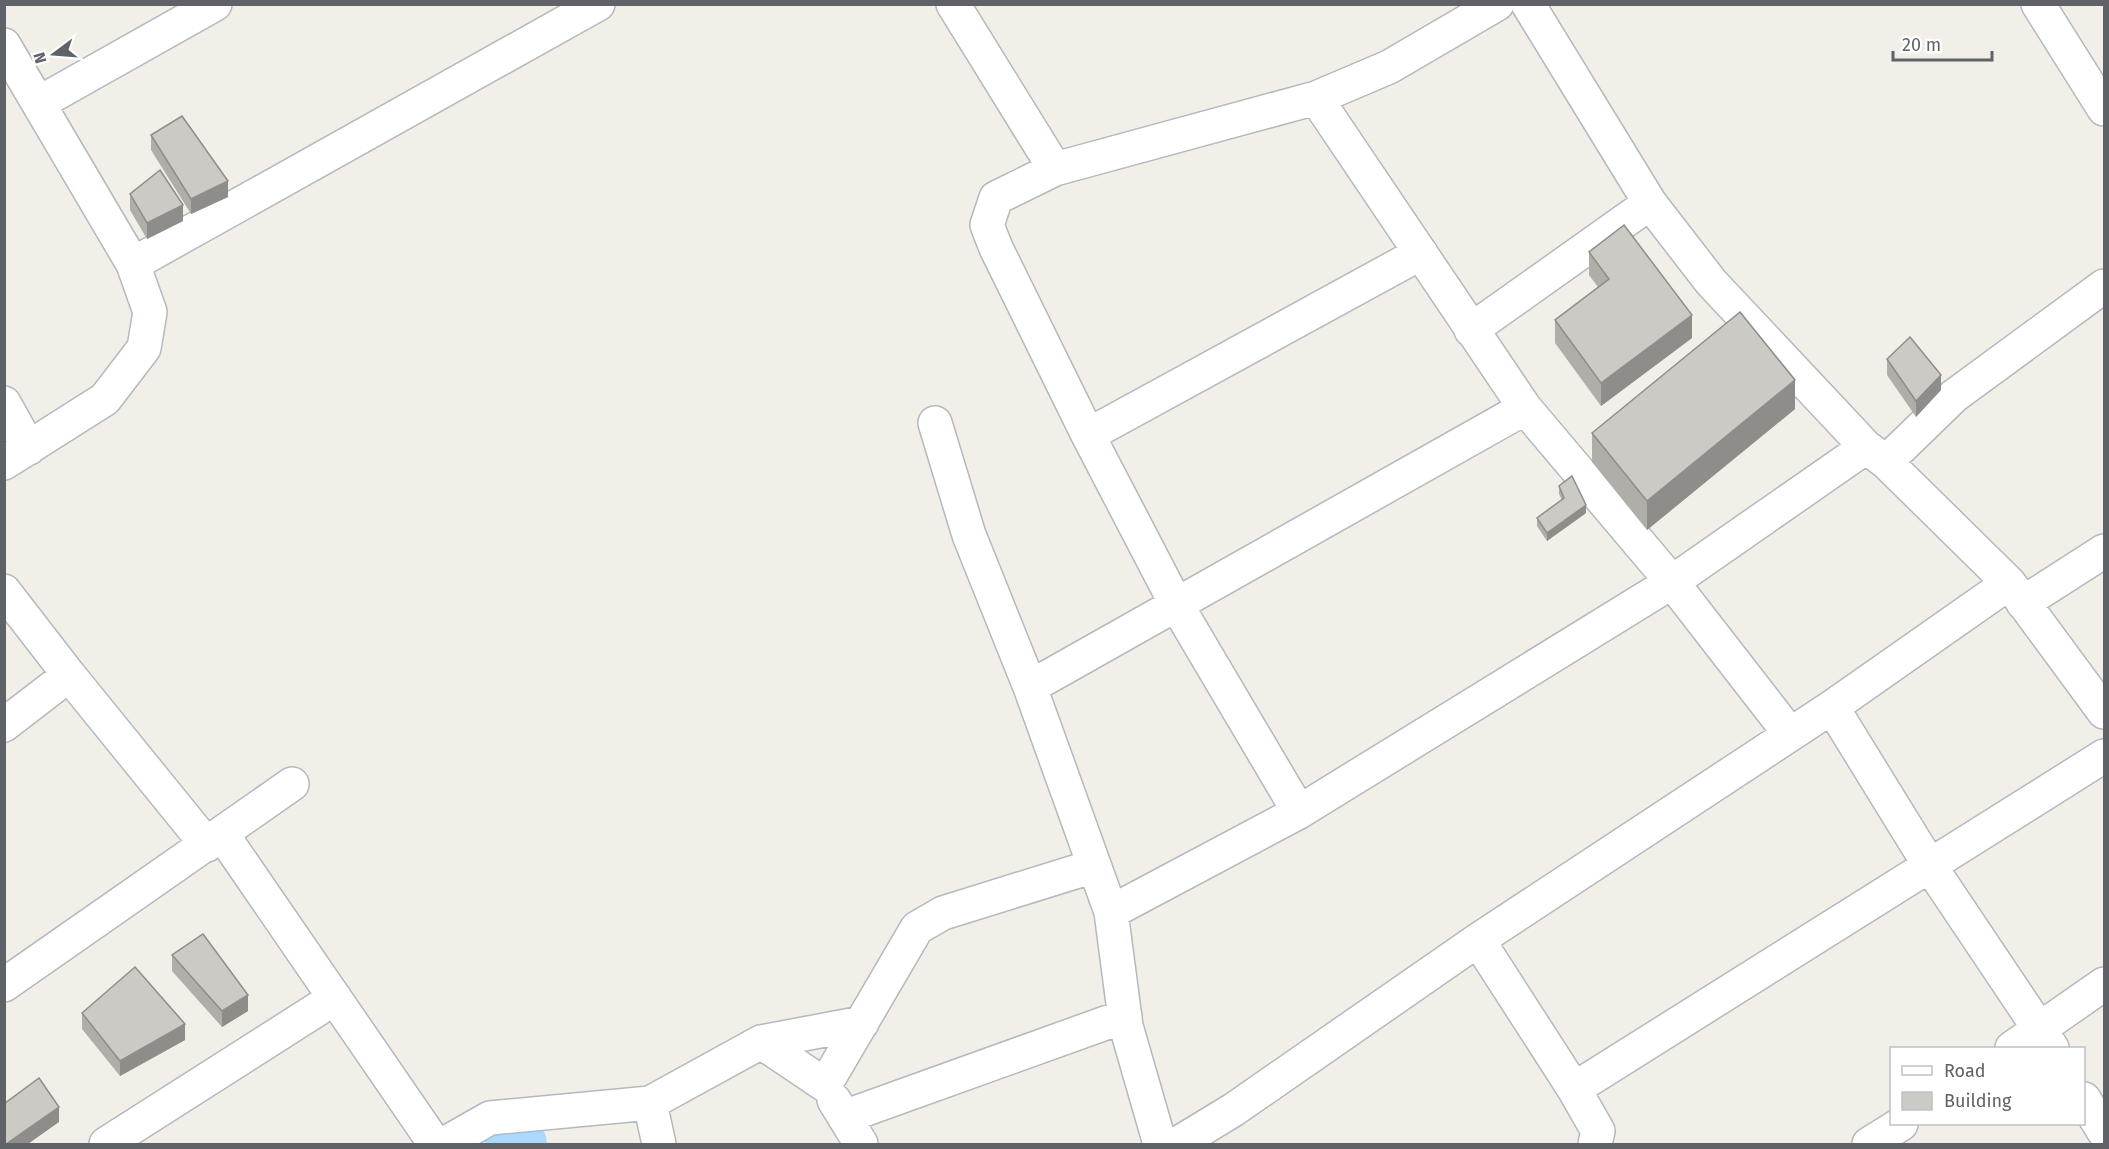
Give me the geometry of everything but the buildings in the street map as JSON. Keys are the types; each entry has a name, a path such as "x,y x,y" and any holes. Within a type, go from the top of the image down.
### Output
{"street":[{"path":"39,103 215,4"},
{"path":"133,264 598,4"},
{"path":"953,4 1055,169"},
{"path":"1299,812 1176,604 1088,435 996,248 987,225 996,198 1055,169 1316,98 1389,67 1497,4"},
{"path":"1528,4 1650,202 1711,282 1876,454 2016,593 2104,711"},
{"path":"2038,4 2104,109"},
{"path":"4,45 133,264 150,312 144,348 105,399 17,456 4,403"},
{"path":"1316,98 1525,408 1671,582 1790,734"},
{"path":"1471,330 1650,202"},
{"path":"1088,435 1420,253"},
{"path":"1111,912 1299,812 1876,454 2104,286"},
{"path":"1030,687 1525,408"},
{"path":"935,423 969,535 1030,687 1111,912 1125,1016 1160,1144"},
{"path":"1177,1144 1233,1110 1478,940 1832,707 2016,593 2104,551"},
{"path":"4,591 69,675 215,839 335,998 435,1144"},
{"path":"4,725 69,675"},
{"path":"1832,707 1930,866 2046,1039"},
{"path":"1574,1089 2104,756"},
{"path":"4,985 292,784"},
{"path":"825,1085 917,928 943,913 1094,866"},
{"path":"1478,940 1574,1089 1598,1131 1595,1144"},
{"path":"2016,1047 2046,1039 2104,984"},
{"path":"106,1144 335,998"},
{"path":"761,1042 825,1085 853,1131 1125,1016"},
{"path":"444,1144 490,1118 650,1103 761,1042 862,1023"},
{"path":"2085,1101 2104,1132"},
{"path":"650,1103 658,1144"},
{"path":"1869,1144 1898,1125"}],"waterway":[{"path":"512,1132 518,1144"}]}
